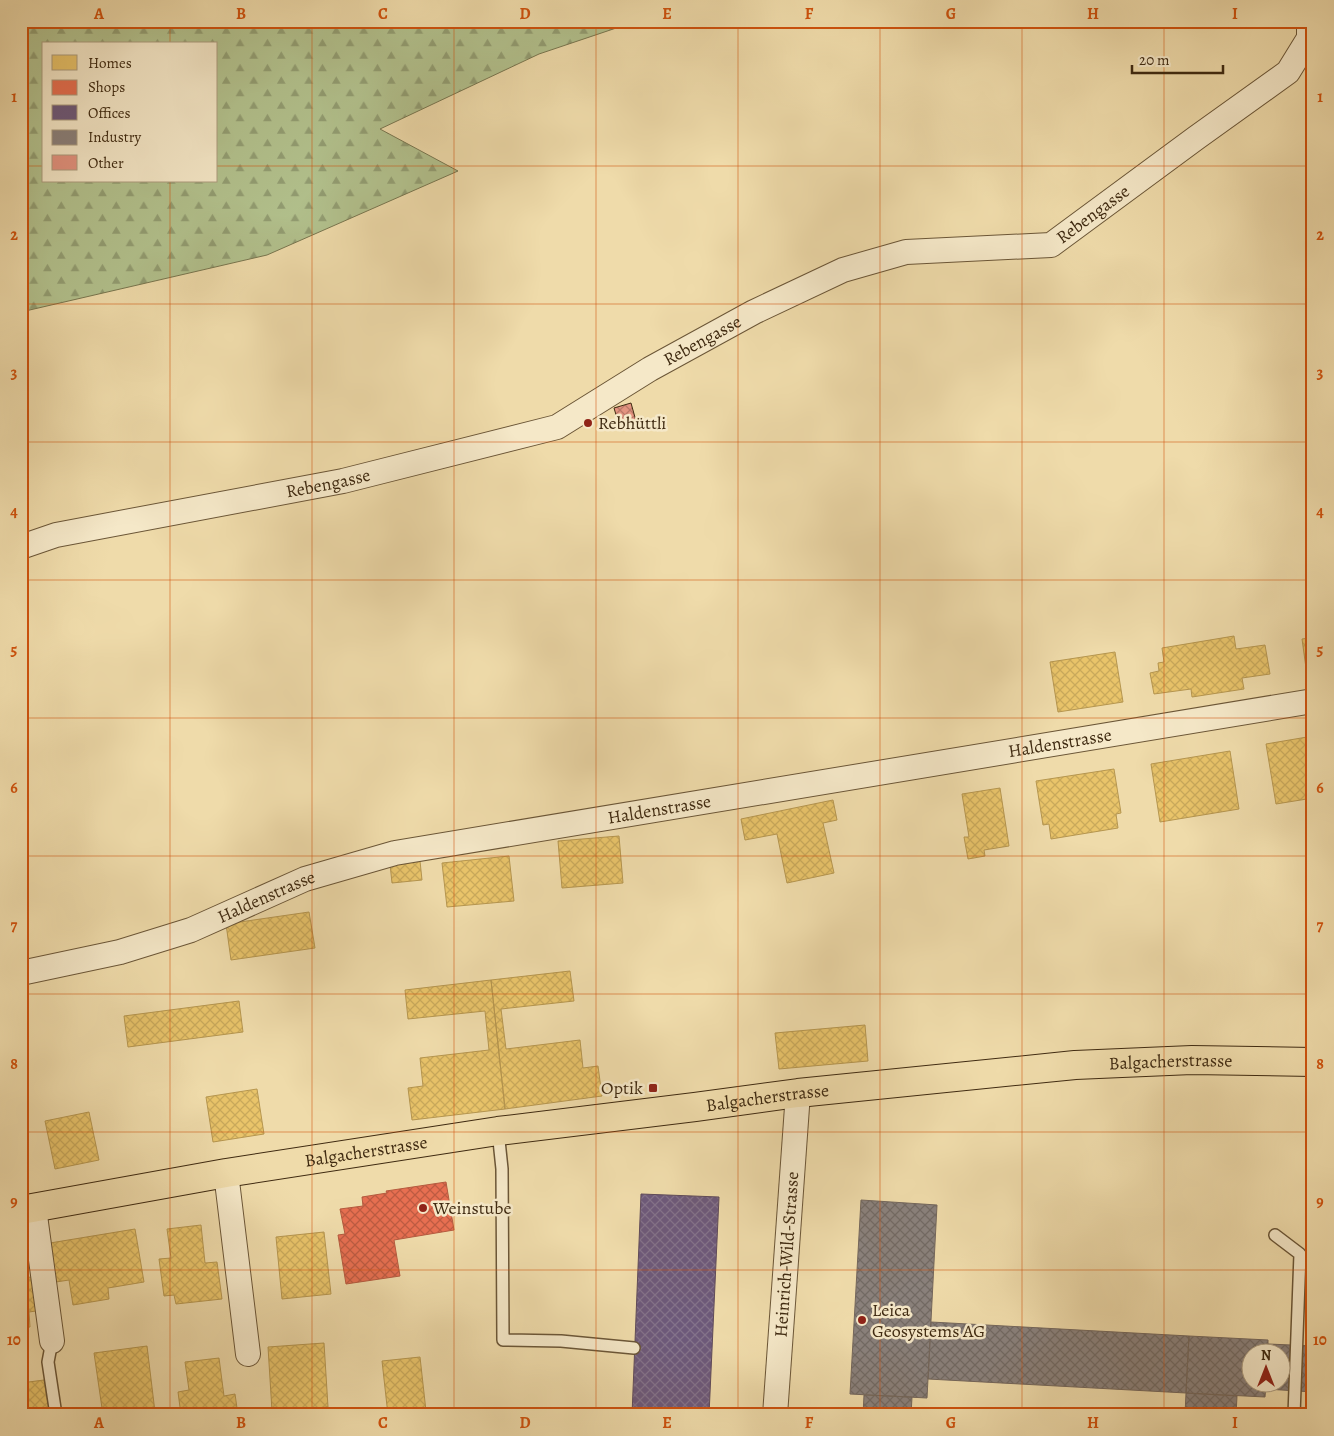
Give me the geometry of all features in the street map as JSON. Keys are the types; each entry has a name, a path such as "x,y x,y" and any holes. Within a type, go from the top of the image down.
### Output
{"main road":[{"name":"Balgacherstrasse","path":"28,1209 226,1173 498,1131 798,1093 1075,1065 1192,1060 1313,1062"}],"street":[{"name":"Rebengasse","path":"21,547 56,535 342,481 557,428 650,370 754,312 843,270 906,252 1052,245 1288,72 1309,38 1310,21"},
{"name":"Haldenstrasse","path":"21,973 120,952 182,933 305,879 395,853 1313,701"},
{"name":"Heinrich-Wild-Strasse","path":"775,1415 798,1093"},
{"path":"226,1173 248,1354"},
{"path":"28,1209 52,1341"}],"lane":[{"path":"498,1131 502,1170 502,1340 561,1341 634,1348"},
{"path":"1275,1235 1300,1254 1294,1415"},
{"path":"52,1341 48,1362 56,1415"}],"green space":[{"path":"21,21 637,21 539,54 380,129 458,171 267,255 21,312"}],"building: Homes":[{"path":"1313,622 1313,667 1306,668 1302,639 1309,638 1307,623"},
{"path":"1234,636 1236,649 1265,645 1270,674 1242,678 1244,689 1192,697 1191,689 1154,694 1150,673 1159,671 1158,663 1164,662 1162,648"},
{"path":"1115,652 1123,702 1058,712 1050,662"},
{"path":"1313,736 1313,798 1276,804 1266,744"},
{"path":"1230,751 1239,809 1160,822 1151,764"},
{"path":"1114,769 1121,813 1116,814 1118,828 1051,839 1049,824 1043,825 1036,781"},
{"path":"1000,788 1009,846 984,850 985,856 968,859 964,837 969,837 962,794"},
{"path":"833,800 837,820 823,823 834,873 787,883 777,834 745,840 741,819"},
{"path":"619,836 623,883 562,888 558,841"},
{"path":"509,856 514,901 447,907 442,863"},
{"path":"420,861 422,880 392,883 390,864"},
{"path":"309,912 315,948 231,960 226,924"},
{"path":"570,971 574,1001 501,1009 506,1049 580,1040 583,1068 598,1066 602,1096 505,1109 491,980"},
{"path":"491,980 505,1109 412,1120 408,1088 423,1086 420,1058 489,1050 485,1011 408,1019 405,990"},
{"path":"239,1001 243,1032 128,1047 124,1016"},
{"path":"865,1025 868,1061 779,1069 775,1033"},
{"path":"257,1089 264,1134 213,1142 206,1097"},
{"path":"89,1112 99,1160 55,1169 45,1121"},
{"path":"201,1225 205,1263 217,1262 222,1299 176,1304 174,1295 164,1296 159,1259 171,1258 167,1229"},
{"path":"135,1229 144,1282 108,1288 109,1299 73,1305 69,1280 56,1282 50,1243"},
{"path":"324,1232 331,1294 282,1299 276,1237"},
{"path":"32,1277 36,1311 29,1312 30,1327 21,1328 21,1278"},
{"path":"324,1343 328,1407 272,1411 268,1347"},
{"path":"147,1346 155,1412 133,1415 103,1415 94,1353"},
{"path":"420,1357 426,1411 388,1415 382,1361"},
{"path":"219,1358 224,1396 235,1394 238,1415 181,1415 178,1392 189,1390 185,1362"},
{"path":"44,1380 50,1415 21,1415 21,1383"}],"building: Shops":[{"path":"446,1182 454,1230 394,1240 400,1276 346,1284 338,1235 345,1234 340,1209 363,1206 362,1197 387,1193 386,1191"}],"building: Offices":[{"path":"641,1194 719,1197 709,1415 632,1415"}],"building: Industry":[{"path":"861,1200 937,1205 927,1398 850,1394"},
{"path":"931,1322 1189,1336 1186,1393 928,1379"},
{"path":"1189,1336 1268,1340 1268,1344 1242,1344 1242,1394 1265,1394 1265,1397 1186,1393"},
{"path":"1292,1345 1313,1346 1313,1392 1292,1391"},
{"path":"1186,1393 1237,1396 1236,1415 1185,1415"},
{"path":"864,1395 912,1397 911,1415 863,1415"}],"building: Other":[{"path":"631,403 636,421 619,425 614,408"}],"place":[{"name":"Rebhüttli","path":"588,423"},
{"name":"Optik","path":"653,1088"},
{"name":"Weinstube","path":"423,1208"},
{"name":"Leica Geosystems AG","path":"862,1320"}]}
